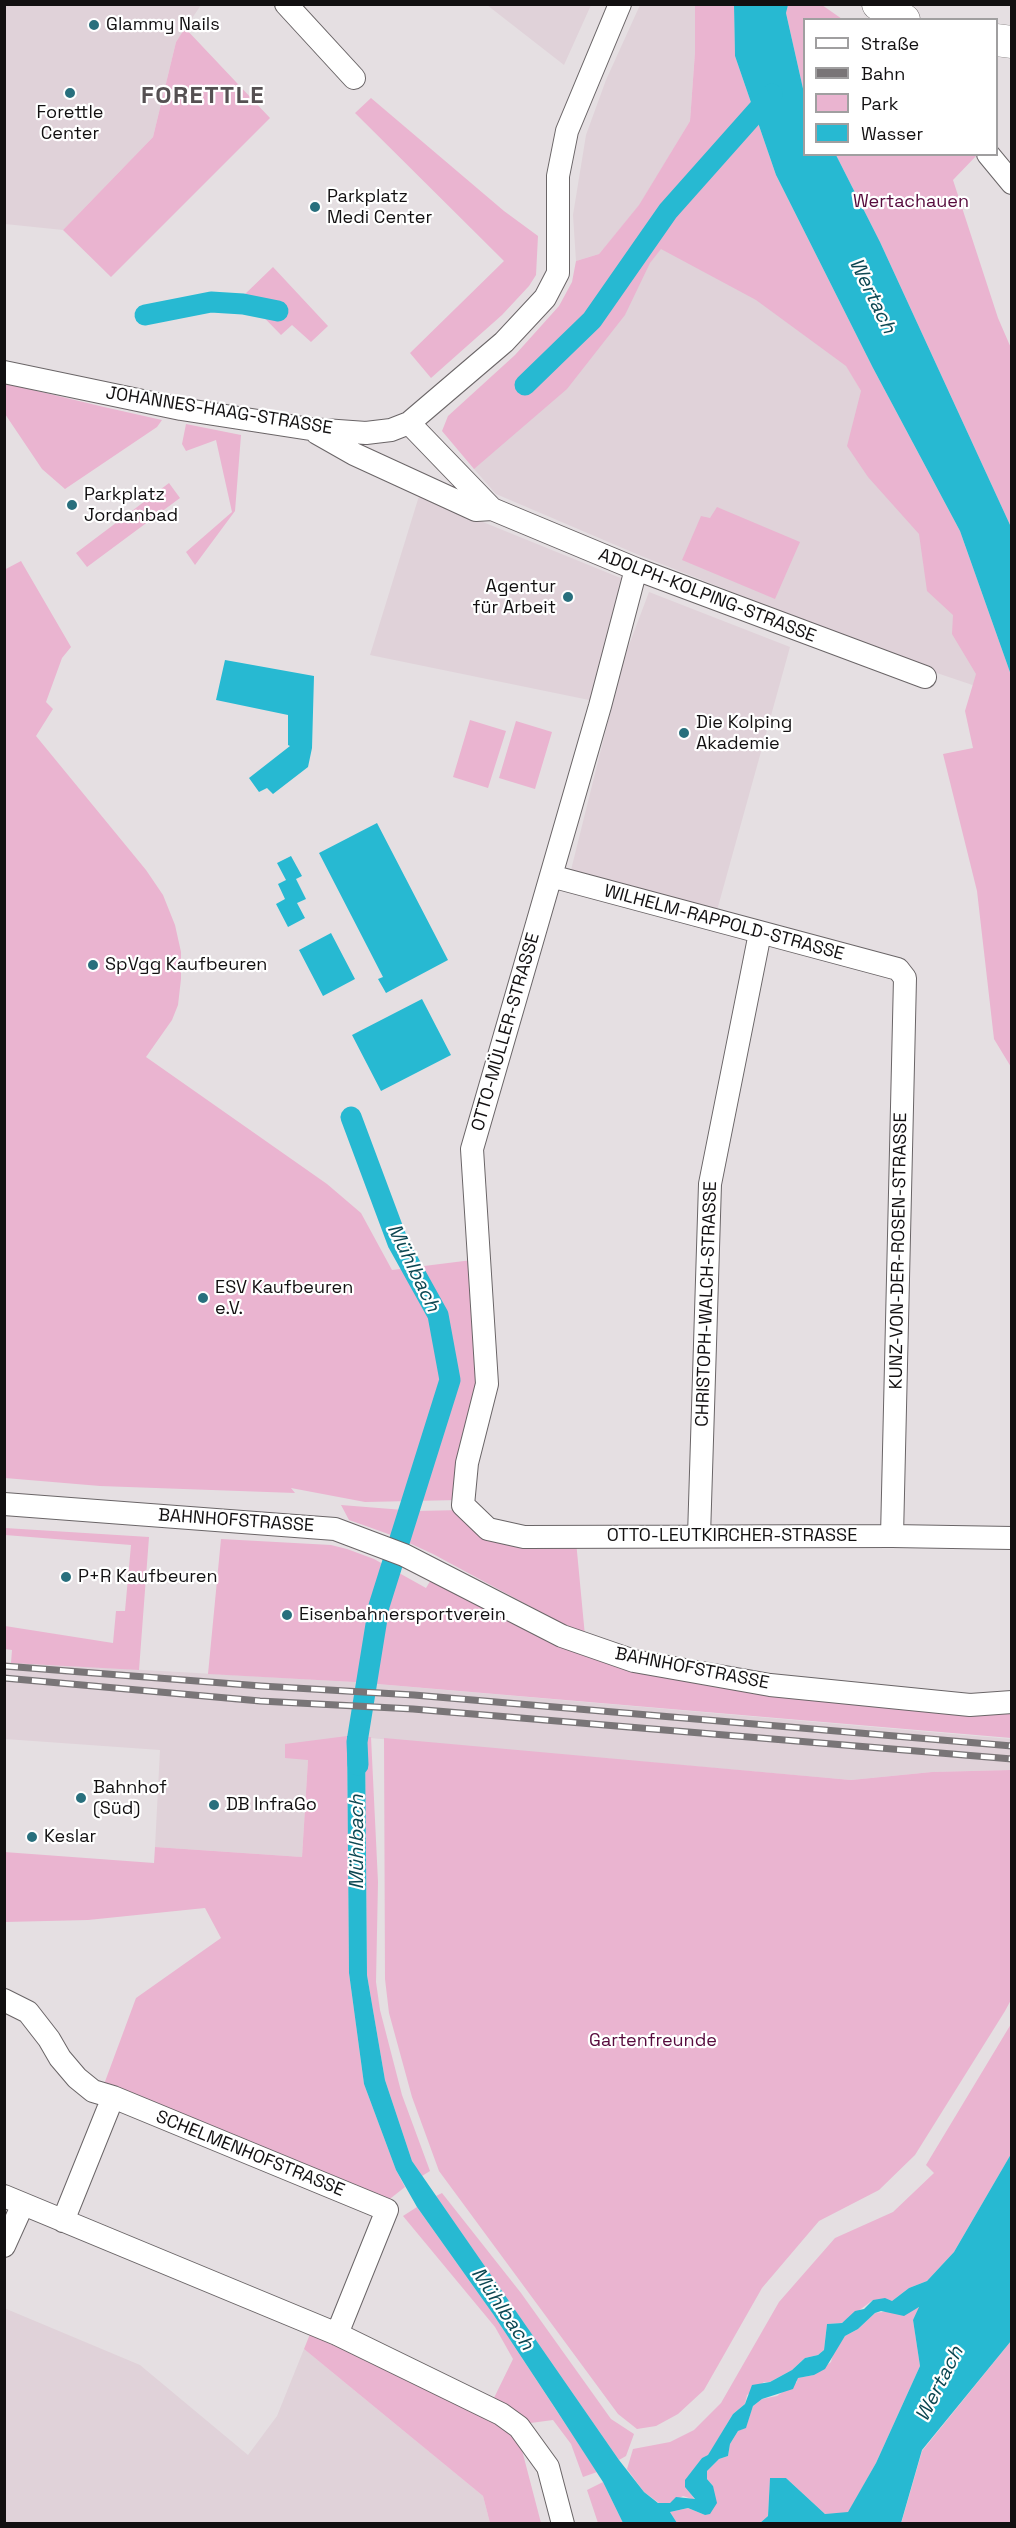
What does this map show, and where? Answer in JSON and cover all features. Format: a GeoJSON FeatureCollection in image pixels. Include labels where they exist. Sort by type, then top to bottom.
{"type":"FeatureCollection","features":[{"type":"Feature","properties":{"kind":"main road"},"geometry":{"type":"LineString","coordinates":[[878,4],[901,18]]}},
{"type":"Feature","properties":{"kind":"street"},"geometry":{"type":"LineString","coordinates":[[286,4],[354,78]]}},
{"type":"Feature","properties":{"kind":"street","name":"JOHANNES-HAAG-STRASSE"},"geometry":{"type":"LineString","coordinates":[[4,372],[181,409],[310,429],[366,433],[392,430],[409,423],[504,342],[545,298],[558,273],[558,176],[567,131],[620,4]]}},
{"type":"Feature","properties":{"kind":"street"},"geometry":{"type":"LineString","coordinates":[[989,156],[1011,183]]}},
{"type":"Feature","properties":{"kind":"street","name":"ADOLPH-KOLPING-STRASSE"},"geometry":{"type":"LineString","coordinates":[[409,423],[492,509],[636,569],[925,678]]}},
{"type":"Feature","properties":{"kind":"street","name":"ADOLPH-KOLPING-STRASSE"},"geometry":{"type":"LineString","coordinates":[[310,429],[354,454],[476,510],[492,509]]}},
{"type":"Feature","properties":{"kind":"street","name":"OTTO-MÜLLER-STRASSE"},"geometry":{"type":"LineString","coordinates":[[463,1505],[467,1463],[486,1384],[472,1149],[636,569]]}},
{"type":"Feature","properties":{"kind":"street","name":"WILHELM-RAPPOLD-STRASSE"},"geometry":{"type":"LineString","coordinates":[[551,876],[898,969]]}},
{"type":"Feature","properties":{"kind":"street","name":"CHRISTOPH-WALCH-STRASSE"},"geometry":{"type":"LineString","coordinates":[[699,1536],[710,1184],[760,933]]}},
{"type":"Feature","properties":{"kind":"street","name":"KUNZ-VON-DER-ROSEN-STRASSE"},"geometry":{"type":"LineString","coordinates":[[892,1536],[905,978],[898,969]]}},
{"type":"Feature","properties":{"kind":"street","name":"BAHNHOFSTRASSE"},"geometry":{"type":"LineString","coordinates":[[4,1504],[335,1528],[405,1555],[554,1632],[634,1661],[770,1685],[970,1705],[1011,1702]]}},
{"type":"Feature","properties":{"kind":"street","name":"OTTO-LEUTKIRCHER-STRASSE"},"geometry":{"type":"LineString","coordinates":[[463,1505],[488,1529],[525,1538],[699,1536],[1011,1538]]}},
{"type":"Feature","properties":{"kind":"street"},"geometry":{"type":"LineString","coordinates":[[4,2000],[28,2012],[77,2078],[93,2091],[113,2097],[63,2222]]}},
{"type":"Feature","properties":{"kind":"street","name":"SCHELMENHOFSTRASSE"},"geometry":{"type":"LineString","coordinates":[[113,2097],[387,2210],[337,2334]]}},
{"type":"Feature","properties":{"kind":"street"},"geometry":{"type":"LineString","coordinates":[[4,2246],[14,2200],[337,2334],[431,2378],[501,2414],[519,2427],[548,2467],[563,2523]]}},
{"type":"Feature","properties":{"kind":"shaded area","name":"Forettle Center"},"geometry":{"type":"Polygon","coordinates":[[[4,5],[201,5],[176,42],[153,137],[63,230],[5,224],[4,5]]]}},
{"type":"Feature","properties":{"kind":"shaded area"},"geometry":{"type":"Polygon","coordinates":[[[487,5],[591,5],[564,65],[487,5]]]}},
{"type":"Feature","properties":{"kind":"shaded area"},"geometry":{"type":"Polygon","coordinates":[[[640,5],[695,5],[695,52],[690,121],[639,206],[599,254],[576,261],[573,215],[586,135],[606,80],[640,5]]]}},
{"type":"Feature","properties":{"kind":"shaded area"},"geometry":{"type":"Polygon","coordinates":[[[734,164],[861,391],[1002,695],[928,670],[639,555],[496,494],[474,469],[466,455],[614,309],[661,248],[734,164]]]}},
{"type":"Feature","properties":{"kind":"shaded area"},"geometry":{"type":"Polygon","coordinates":[[[419,496],[623,579],[594,701],[370,655],[419,496]]]}},
{"type":"Feature","properties":{"kind":"shaded area"},"geometry":{"type":"Polygon","coordinates":[[[649,592],[790,647],[716,914],[571,870],[623,661],[649,592]]]}},
{"type":"Feature","properties":{"kind":"shaded area"},"geometry":{"type":"Polygon","coordinates":[[[4,1662],[354,1682],[1011,1739],[1011,1770],[932,1772],[851,1780],[347,1736],[308,1760],[302,1857],[155,1847],[160,1750],[5,1739],[4,1662]]]}},
{"type":"Feature","properties":{"kind":"shaded area"},"geometry":{"type":"Polygon","coordinates":[[[4,2308],[140,2365],[248,2455],[277,2416],[304,2349],[483,2496],[490,2523],[5,2523],[4,2308]]]}},
{"type":"Feature","properties":{"kind":"green space"},"geometry":{"type":"Polygon","coordinates":[[[695,5],[734,5],[735,56],[776,175],[873,368],[960,531],[1011,675],[1011,1067],[994,1039],[977,891],[943,754],[973,748],[965,711],[976,674],[952,634],[953,615],[927,591],[919,534],[868,477],[847,446],[861,391],[846,366],[756,300],[661,249],[650,263],[625,315],[567,389],[474,469],[442,431],[448,416],[515,355],[559,306],[572,282],[576,261],[599,254],[639,205],[690,121],[695,52],[695,5]]]}},
{"type":"Feature","properties":{"kind":"green space"},"geometry":{"type":"Polygon","coordinates":[[[788,5],[822,5],[841,18],[803,18],[803,89],[786,13],[788,5]]]}},
{"type":"Feature","properties":{"kind":"green space"},"geometry":{"type":"Polygon","coordinates":[[[185,28],[270,118],[111,277],[63,230],[153,137],[176,42],[185,28]]]}},
{"type":"Feature","properties":{"kind":"green space"},"geometry":{"type":"Polygon","coordinates":[[[371,98],[504,211],[538,236],[536,275],[529,286],[502,315],[431,378],[410,353],[504,261],[355,113],[371,98]]]}},
{"type":"Feature","properties":{"kind":"green space","name":"Wertachauen"},"geometry":{"type":"Polygon","coordinates":[[[837,156],[976,156],[953,180],[998,318],[1011,348],[1011,527],[880,242],[837,156]]]}},
{"type":"Feature","properties":{"kind":"green space"},"geometry":{"type":"Polygon","coordinates":[[[273,267],[328,326],[311,342],[292,325],[281,335],[243,296],[273,267]]]}},
{"type":"Feature","properties":{"kind":"green space"},"geometry":{"type":"Polygon","coordinates":[[[4,383],[162,420],[157,427],[65,489],[42,469],[5,414],[4,383]]]}},
{"type":"Feature","properties":{"kind":"green space"},"geometry":{"type":"Polygon","coordinates":[[[186,424],[241,435],[235,511],[195,565],[186,552],[232,512],[216,440],[186,451],[182,444],[186,424]]]}},
{"type":"Feature","properties":{"kind":"green space"},"geometry":{"type":"Polygon","coordinates":[[[169,483],[180,498],[87,567],[76,553],[169,483]]]}},
{"type":"Feature","properties":{"kind":"green space"},"geometry":{"type":"Polygon","coordinates":[[[717,507],[800,542],[775,599],[682,560],[701,516],[710,518],[717,507]]]}},
{"type":"Feature","properties":{"kind":"green space"},"geometry":{"type":"Polygon","coordinates":[[[21,561],[71,647],[62,658],[46,702],[53,709],[36,736],[146,870],[163,895],[175,925],[181,952],[178,1005],[172,1020],[146,1057],[327,1184],[361,1213],[392,1270],[472,1260],[480,1383],[459,1500],[365,1502],[291,1488],[295,1493],[100,1486],[5,1478],[4,570],[21,561]]]}},
{"type":"Feature","properties":{"kind":"green space"},"geometry":{"type":"Polygon","coordinates":[[[470,720],[506,731],[488,788],[453,777],[470,720]]]}},
{"type":"Feature","properties":{"kind":"green space"},"geometry":{"type":"Polygon","coordinates":[[[516,721],[552,732],[535,789],[499,778],[516,721]]]}},
{"type":"Feature","properties":{"kind":"green space"},"geometry":{"type":"Polygon","coordinates":[[[341,1505],[416,1511],[462,1510],[486,1533],[576,1541],[585,1636],[433,1554],[394,1536],[349,1520],[341,1505]]]}},
{"type":"Feature","properties":{"kind":"green space"},"geometry":{"type":"Polygon","coordinates":[[[5,1528],[149,1537],[139,1670],[11,1663],[12,1650],[5,1649],[5,1626],[113,1643],[116,1611],[125,1611],[131,1545],[5,1535],[5,1528]]]}},
{"type":"Feature","properties":{"kind":"green space"},"geometry":{"type":"Polygon","coordinates":[[[221,1539],[331,1545],[347,1549],[374,1559],[426,1588],[432,1578],[582,1653],[1011,1708],[1011,1738],[354,1682],[208,1674],[221,1539]]]}},
{"type":"Feature","properties":{"kind":"green space"},"geometry":{"type":"Polygon","coordinates":[[[347,1736],[349,1973],[364,2084],[396,2170],[405,2187],[386,2202],[103,2087],[136,1998],[221,1938],[205,1908],[88,1920],[5,1922],[4,1852],[154,1863],[155,1847],[302,1857],[308,1760],[285,1758],[285,1744],[347,1736]]]}},
{"type":"Feature","properties":{"kind":"green space"},"geometry":{"type":"Polygon","coordinates":[[[365,1737],[371,1737],[378,1882],[376,1982],[380,2010],[402,2095],[430,2171],[422,2176],[412,2161],[385,2080],[367,1975],[365,1737]]]}},
{"type":"Feature","properties":{"kind":"green space","name":"Gartenfreunde"},"geometry":{"type":"Polygon","coordinates":[[[384,1738],[851,1780],[932,1772],[1011,1770],[1012,1998],[1005,2011],[915,2155],[879,2190],[819,2221],[762,2288],[704,2390],[678,2414],[656,2426],[637,2429],[618,2414],[439,2171],[412,2097],[389,2013],[385,1979],[384,1738]]]}},
{"type":"Feature","properties":{"kind":"green space"},"geometry":{"type":"Polygon","coordinates":[[[1011,2024],[1011,2154],[954,2252],[927,2281],[909,2288],[892,2301],[873,2300],[842,2323],[827,2324],[824,2350],[818,2355],[805,2358],[792,2370],[770,2382],[764,2382],[747,2395],[745,2404],[733,2414],[708,2456],[702,2458],[686,2480],[695,2500],[683,2496],[670,2503],[659,2503],[644,2492],[627,2469],[633,2449],[670,2442],[694,2430],[721,2403],[779,2302],[835,2238],[893,2212],[934,2173],[926,2165],[1011,2024]]]}},
{"type":"Feature","properties":{"kind":"green space"},"geometry":{"type":"Polygon","coordinates":[[[442,2193],[521,2293],[611,2419],[634,2434],[626,2456],[619,2460],[436,2196],[442,2193]]]}},
{"type":"Feature","properties":{"kind":"green space"},"geometry":{"type":"Polygon","coordinates":[[[417,2207],[493,2314],[597,2472],[583,2477],[571,2444],[553,2420],[523,2424],[492,2402],[513,2359],[495,2327],[403,2216],[417,2207]]]}},
{"type":"Feature","properties":{"kind":"green space"},"geometry":{"type":"Polygon","coordinates":[[[921,2307],[913,2320],[920,2366],[876,2463],[848,2513],[825,2514],[786,2478],[770,2479],[768,2516],[760,2523],[677,2523],[670,2512],[688,2508],[705,2515],[713,2486],[707,2479],[707,2471],[719,2459],[728,2456],[730,2444],[738,2431],[746,2427],[753,2406],[762,2399],[777,2396],[797,2382],[797,2378],[814,2375],[831,2362],[833,2354],[845,2336],[858,2329],[875,2313],[921,2307]]]}},
{"type":"Feature","properties":{"kind":"green space"},"geometry":{"type":"Polygon","coordinates":[[[312,2329],[517,2431],[541,2523],[490,2523],[483,2496],[304,2349],[312,2329]]]}},
{"type":"Feature","properties":{"kind":"green space"},"geometry":{"type":"Polygon","coordinates":[[[1011,2341],[1011,2523],[901,2524],[922,2451],[1011,2341]]]}},
{"type":"Feature","properties":{"kind":"green space"},"geometry":{"type":"Polygon","coordinates":[[[603,2482],[623,2523],[598,2523],[587,2490],[603,2482]]]}},
{"type":"Feature","properties":{"kind":"water","name":"Wertach"},"geometry":{"type":"Polygon","coordinates":[[[734,5],[788,5],[786,13],[803,89],[803,156],[837,156],[880,242],[1011,527],[1011,675],[960,531],[873,368],[776,175],[735,56],[734,5]]]}},
{"type":"Feature","properties":{"kind":"water"},"geometry":{"type":"Polygon","coordinates":[[[225,660],[314,676],[312,748],[308,767],[273,794],[267,788],[259,792],[249,778],[290,746],[288,745],[288,715],[216,700],[225,660]]]}},
{"type":"Feature","properties":{"kind":"water"},"geometry":{"type":"Polygon","coordinates":[[[377,823],[448,960],[386,993],[378,979],[383,977],[319,853],[377,823]]]}},
{"type":"Feature","properties":{"kind":"water"},"geometry":{"type":"Polygon","coordinates":[[[291,856],[302,876],[296,879],[306,899],[297,903],[305,918],[288,927],[276,904],[285,899],[278,884],[286,880],[277,863],[291,856]]]}},
{"type":"Feature","properties":{"kind":"water"},"geometry":{"type":"Polygon","coordinates":[[[331,933],[355,979],[323,996],[299,950],[331,933]]]}},
{"type":"Feature","properties":{"kind":"water"},"geometry":{"type":"Polygon","coordinates":[[[422,999],[451,1055],[381,1091],[352,1035],[422,999]]]}},
{"type":"Feature","properties":{"kind":"water","name":"Wertach"},"geometry":{"type":"Polygon","coordinates":[[[347,1736],[365,1737],[367,1975],[385,2080],[412,2161],[619,2460],[644,2492],[658,2503],[670,2503],[676,2497],[695,2499],[685,2487],[685,2480],[702,2458],[708,2455],[733,2414],[745,2404],[752,2385],[770,2382],[792,2370],[805,2358],[818,2355],[824,2350],[827,2324],[842,2323],[855,2311],[864,2309],[873,2300],[885,2298],[892,2301],[909,2288],[927,2281],[954,2252],[1011,2154],[1011,2341],[922,2450],[901,2523],[760,2523],[768,2516],[770,2478],[786,2478],[825,2514],[848,2512],[876,2463],[920,2366],[913,2320],[919,2307],[904,2316],[881,2311],[875,2313],[858,2329],[845,2336],[825,2369],[814,2375],[798,2378],[793,2389],[762,2399],[753,2406],[746,2428],[738,2431],[730,2444],[728,2456],[719,2459],[707,2471],[707,2479],[713,2486],[717,2503],[710,2514],[705,2515],[688,2508],[670,2512],[677,2523],[623,2523],[603,2482],[557,2411],[493,2314],[417,2207],[396,2170],[364,2084],[349,1973],[347,1736]]]}},
{"type":"Feature","properties":{"kind":"waterway"},"geometry":{"type":"LineString","coordinates":[[525,385],[592,320],[668,211],[772,94]]}},
{"type":"Feature","properties":{"kind":"waterway"},"geometry":{"type":"LineString","coordinates":[[145,315],[211,302],[243,304],[278,311]]}},
{"type":"Feature","properties":{"kind":"waterway","name":"Mühlbach"},"geometry":{"type":"LineString","coordinates":[[351,1117],[398,1243],[438,1315],[450,1380],[379,1606],[357,1742],[358,1765]]}},
{"type":"Feature","properties":{"kind":"railway"},"geometry":{"type":"LineString","coordinates":[[4,1666],[261,1686],[414,1695],[1012,1746]]}},
{"type":"Feature","properties":{"kind":"railway"},"geometry":{"type":"LineString","coordinates":[[4,1678],[260,1701],[413,1709],[1012,1759]]}},
{"type":"Feature","properties":{"kind":"place","name":"Glammy Nails"},"geometry":{"type":"Point","coordinates":[94,25]}},
{"type":"Feature","properties":{"kind":"place","name":"Forettle Center"},"geometry":{"type":"Point","coordinates":[70,93]}},
{"type":"Feature","properties":{"kind":"place","name":"Parkplatz Medi Center"},"geometry":{"type":"Point","coordinates":[315,207]}},
{"type":"Feature","properties":{"kind":"place","name":"Parkplatz Jordanbad"},"geometry":{"type":"Point","coordinates":[72,505]}},
{"type":"Feature","properties":{"kind":"place","name":"Agentur für Arbeit"},"geometry":{"type":"Point","coordinates":[568,597]}},
{"type":"Feature","properties":{"kind":"place","name":"Die Kolping Akademie"},"geometry":{"type":"Point","coordinates":[684,733]}},
{"type":"Feature","properties":{"kind":"place","name":"SpVgg Kaufbeuren"},"geometry":{"type":"Point","coordinates":[93,965]}},
{"type":"Feature","properties":{"kind":"place","name":"ESV Kaufbeuren e.V."},"geometry":{"type":"Point","coordinates":[203,1298]}},
{"type":"Feature","properties":{"kind":"place","name":"P+R Kaufbeuren"},"geometry":{"type":"Point","coordinates":[66,1577]}},
{"type":"Feature","properties":{"kind":"place","name":"Eisenbahnersportverein"},"geometry":{"type":"Point","coordinates":[287,1615]}},
{"type":"Feature","properties":{"kind":"place","name":"Bahnhof (Süd)"},"geometry":{"type":"Point","coordinates":[81,1798]}},
{"type":"Feature","properties":{"kind":"place","name":"DB InfraGo"},"geometry":{"type":"Point","coordinates":[214,1805]}},
{"type":"Feature","properties":{"kind":"place","name":"Keslar"},"geometry":{"type":"Point","coordinates":[32,1837]}},
{"type":"Feature","properties":{"kind":"district","name":"FORETTLE"},"geometry":{"type":"Point","coordinates":[203,96]}}]}
